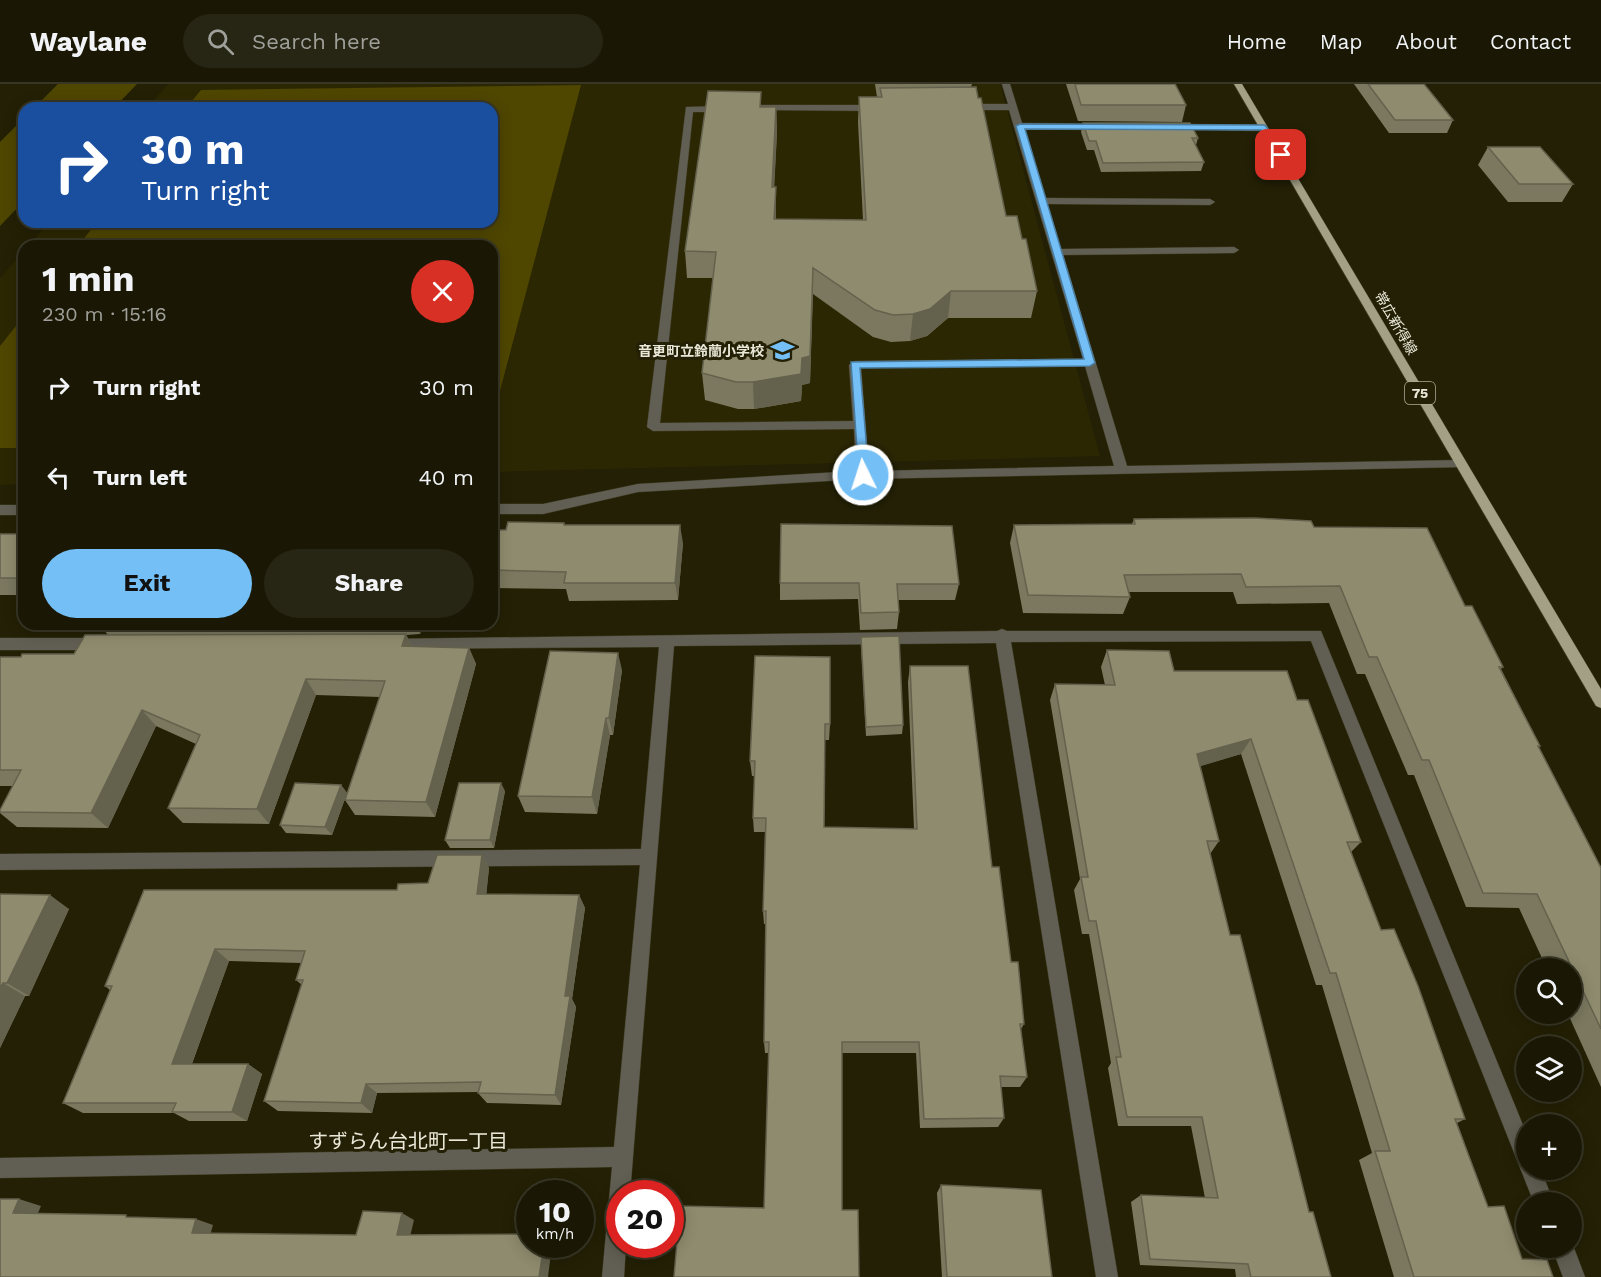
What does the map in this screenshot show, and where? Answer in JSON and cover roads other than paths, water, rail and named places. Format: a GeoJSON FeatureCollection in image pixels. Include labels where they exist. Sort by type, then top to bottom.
{"type":"FeatureCollection","features":[{"type":"Feature","properties":{"kind":"main road","name":"帯広新得線"},"geometry":{"type":"LineString","coordinates":[[1238,84],[1601,702]]}},
{"type":"Feature","properties":{"kind":"street"},"geometry":{"type":"LineString","coordinates":[[1006,84],[1122,471]]}},
{"type":"Feature","properties":{"kind":"street"},"geometry":{"type":"LineString","coordinates":[[956,107],[1014,107]]}},
{"type":"Feature","properties":{"kind":"street"},"geometry":{"type":"LineString","coordinates":[[747,108],[886,108]]}},
{"type":"Feature","properties":{"kind":"street"},"geometry":{"type":"LineString","coordinates":[[735,109],[689,109],[653,427],[859,425]]}},
{"type":"Feature","properties":{"kind":"street"},"geometry":{"type":"LineString","coordinates":[[1020,126],[1113,127]]}},
{"type":"Feature","properties":{"kind":"street"},"geometry":{"type":"LineString","coordinates":[[1159,127],[1264,128]]}},
{"type":"Feature","properties":{"kind":"street"},"geometry":{"type":"LineString","coordinates":[[1042,201],[1210,202]]}},
{"type":"Feature","properties":{"kind":"street"},"geometry":{"type":"LineString","coordinates":[[1058,252],[1234,250]]}},
{"type":"Feature","properties":{"kind":"street"},"geometry":{"type":"LineString","coordinates":[[863,475],[855,365],[1090,363]]}},
{"type":"Feature","properties":{"kind":"street"},"geometry":{"type":"LineString","coordinates":[[498,509],[543,509],[638,488],[863,475],[1461,464]]}},
{"type":"Feature","properties":{"kind":"street"},"geometry":{"type":"LineString","coordinates":[[0,510],[18,510]]}},
{"type":"Feature","properties":{"kind":"street"},"geometry":{"type":"LineString","coordinates":[[1002,635],[1107,1277]]}},
{"type":"Feature","properties":{"kind":"street"},"geometry":{"type":"LineString","coordinates":[[369,643],[668,642],[1002,635],[1316,635],[1516,1133]]}},
{"type":"Feature","properties":{"kind":"street"},"geometry":{"type":"LineString","coordinates":[[621,1180],[668,642]]}},
{"type":"Feature","properties":{"kind":"street"},"geometry":{"type":"LineString","coordinates":[[0,644],[119,644]]}},
{"type":"Feature","properties":{"kind":"street"},"geometry":{"type":"LineString","coordinates":[[0,862],[648,857]]}},
{"type":"Feature","properties":{"kind":"street"},"geometry":{"type":"LineString","coordinates":[[0,1168],[623,1157]]}},
{"type":"Feature","properties":{"kind":"street"},"geometry":{"type":"LineString","coordinates":[[613,1277],[615,1258]]}},
{"type":"Feature","properties":{"kind":"street"},"geometry":{"type":"LineString","coordinates":[[1567,1258],[1574,1277]]}},
{"type":"Feature","properties":{"kind":"place","name":"音更町立鈴蘭小学校"},"geometry":{"type":"Point","coordinates":[782,351]}},
{"type":"Feature","properties":{"kind":"district","name":"すずらん台北町一丁目"},"geometry":{"type":"Point","coordinates":[408,1141]}}]}
